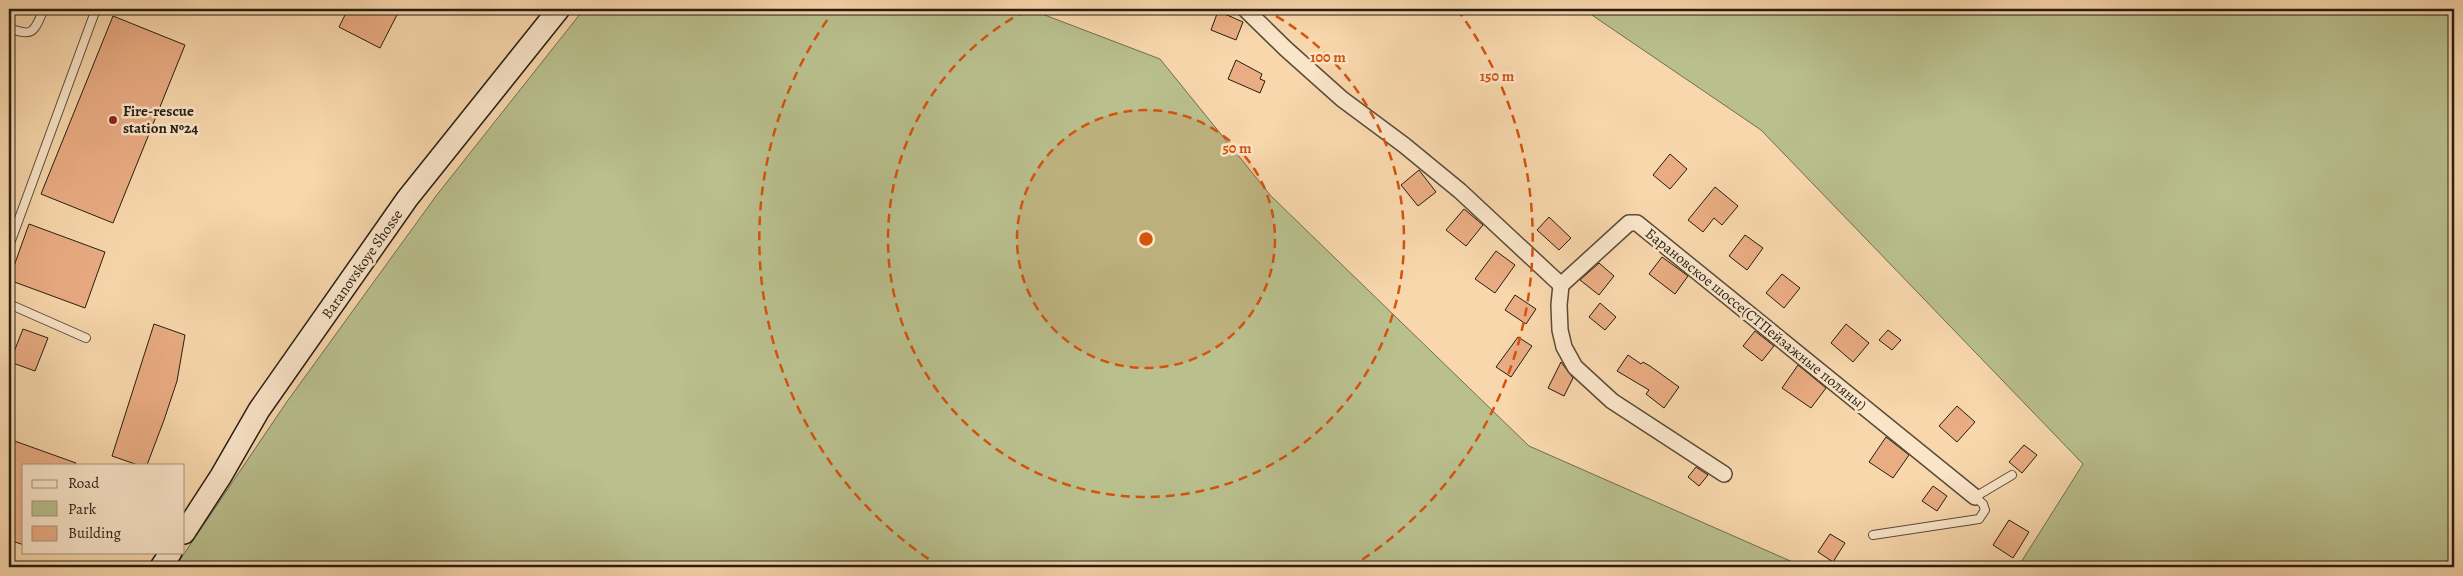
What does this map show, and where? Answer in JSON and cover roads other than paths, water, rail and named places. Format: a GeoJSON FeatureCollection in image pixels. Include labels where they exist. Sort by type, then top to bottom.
{"type":"FeatureCollection","features":[{"type":"Feature","properties":{"kind":"main road","name":"Baranovskoye Shosse"},"geometry":{"type":"LineString","coordinates":[[185,531],[221,476],[259,410],[407,199],[559,9]]}},
{"type":"Feature","properties":{"kind":"main road"},"geometry":{"type":"LineString","coordinates":[[161,567],[170,554]]}},
{"type":"Feature","properties":{"kind":"street"},"geometry":{"type":"LineString","coordinates":[[1245,9],[1342,99],[1404,145],[1460,191],[1561,285],[1559,305],[1560,330],[1564,347],[1575,366],[1612,401],[1724,474]]}},
{"type":"Feature","properties":{"kind":"street","name":"Барановское шоссе(СТПейзажные поляны)"},"geometry":{"type":"LineString","coordinates":[[1561,285],[1629,223],[1637,223],[1976,497]]}},
{"type":"Feature","properties":{"kind":"lane"},"geometry":{"type":"LineString","coordinates":[[9,28],[26,34],[31,32],[35,28],[44,9]]}},
{"type":"Feature","properties":{"kind":"lane"},"geometry":{"type":"LineString","coordinates":[[9,246],[96,10]]}},
{"type":"Feature","properties":{"kind":"lane"},"geometry":{"type":"LineString","coordinates":[[9,304],[86,338]]}},
{"type":"Feature","properties":{"kind":"lane"},"geometry":{"type":"LineString","coordinates":[[1873,534],[1980,519],[1985,510],[1983,504],[1976,497],[2012,475]]}},
{"type":"Feature","properties":{"kind":"place","name":"Fire-rescue station №24"},"geometry":{"type":"Point","coordinates":[113,120]}}]}
